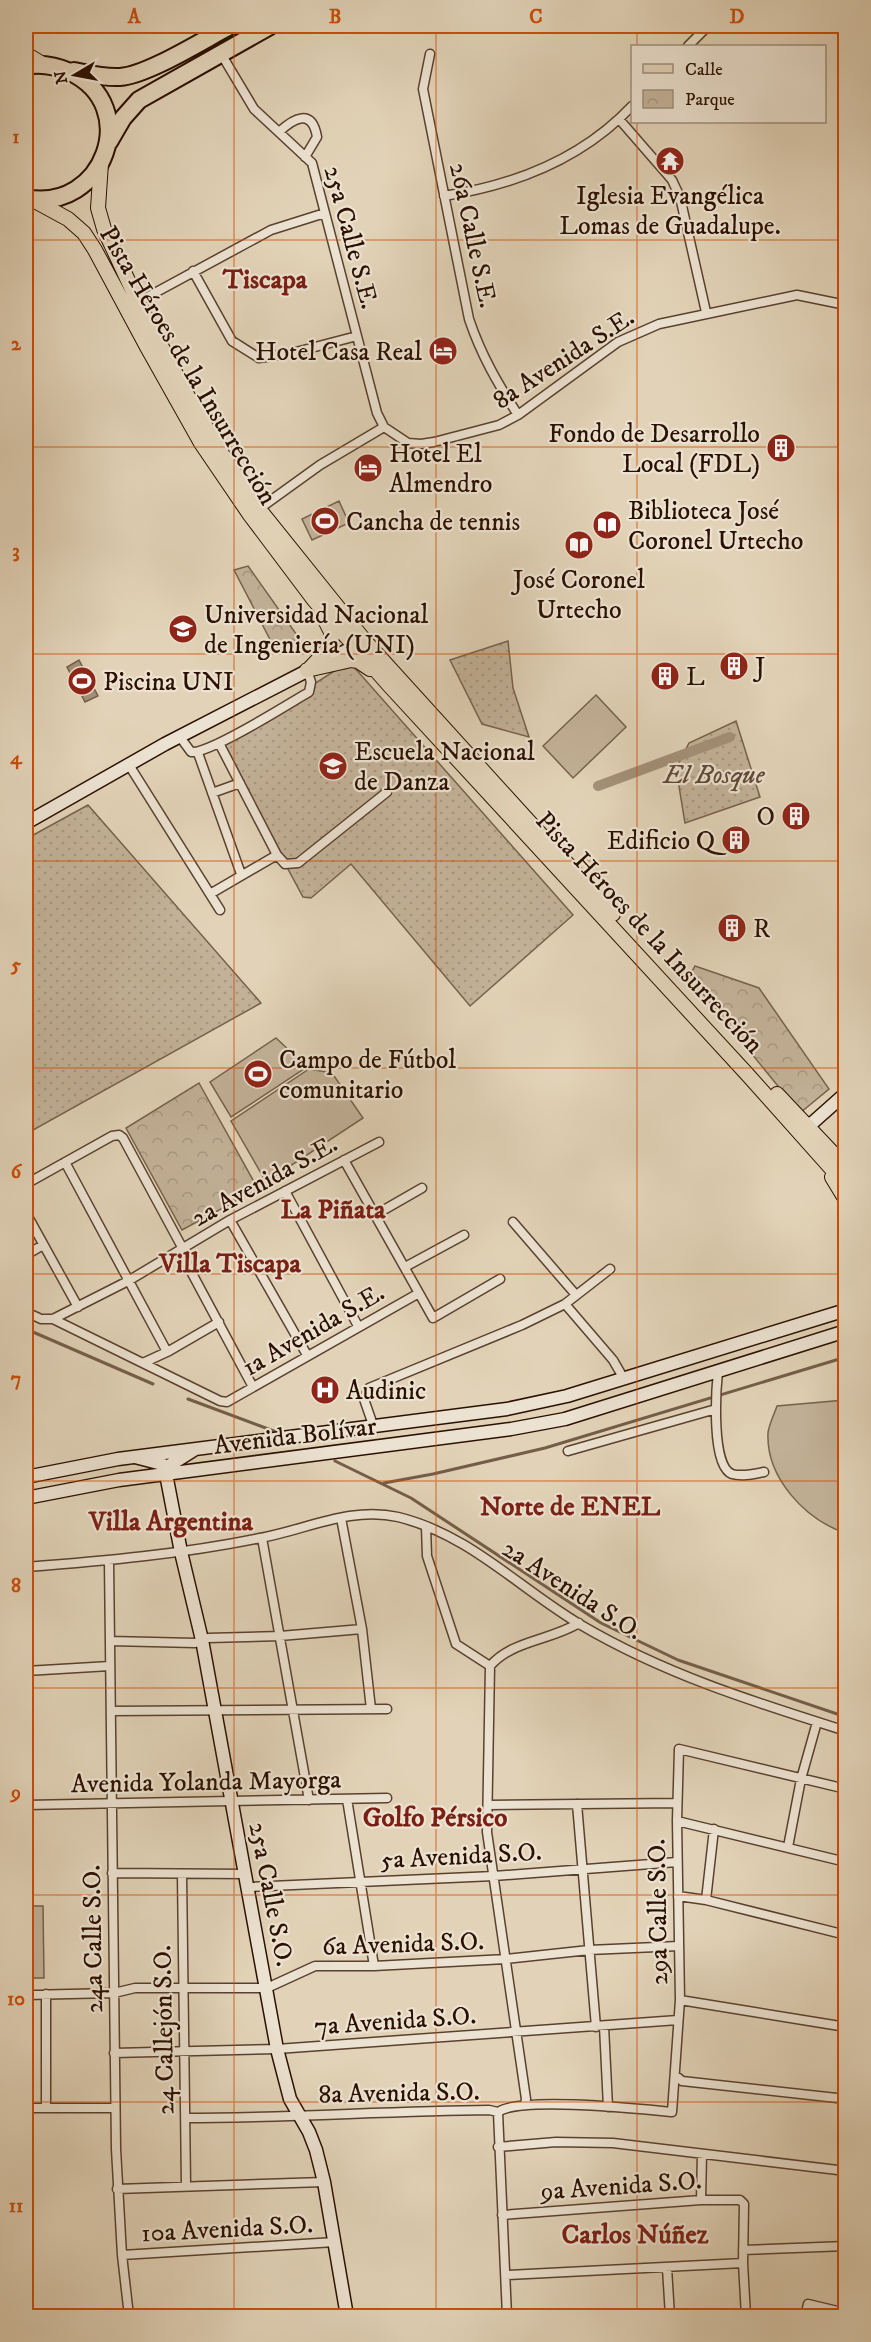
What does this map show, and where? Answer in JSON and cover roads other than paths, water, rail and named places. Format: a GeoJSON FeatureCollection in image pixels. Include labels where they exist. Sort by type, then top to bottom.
{"type":"FeatureCollection","features":[{"type":"Feature","properties":{"kind":"highway"},"geometry":{"type":"LineString","coordinates":[[26,66],[52,67],[107,77],[129,76],[151,68],[230,26]]}},
{"type":"Feature","properties":{"kind":"highway"},"geometry":{"type":"LineString","coordinates":[[28,199],[55,199],[74,192],[89,180],[123,118],[139,100],[220,52],[270,26]]}},
{"type":"Feature","properties":{"kind":"highway"},"geometry":{"type":"LineString","coordinates":[[52,67],[84,80],[100,100],[109,128],[104,155]]}},
{"type":"Feature","properties":{"kind":"main road"},"geometry":{"type":"LineString","coordinates":[[26,54],[52,67]]}},
{"type":"Feature","properties":{"kind":"main road","name":"Pista Héroes de la Insurrección"},"geometry":{"type":"LineString","coordinates":[[104,155],[98,208],[100,219],[138,302],[186,393],[224,457],[260,509],[388,684],[804,1130],[846,1167]]}},
{"type":"Feature","properties":{"kind":"main road","name":"Pista Héroes de la Insurrección"},"geometry":{"type":"LineString","coordinates":[[28,199],[68,219],[90,242],[201,443],[250,515],[314,600],[360,644],[804,1130],[822,1159],[846,1185]]}},
{"type":"Feature","properties":{"kind":"main road"},"geometry":{"type":"LineString","coordinates":[[307,670],[330,649],[333,640],[332,631],[314,600]]}},
{"type":"Feature","properties":{"kind":"main road"},"geometry":{"type":"LineString","coordinates":[[26,823],[180,737],[360,644]]}},
{"type":"Feature","properties":{"kind":"main road"},"geometry":{"type":"LineString","coordinates":[[307,670],[338,662],[358,661],[388,684]]}},
{"type":"Feature","properties":{"kind":"main road"},"geometry":{"type":"LineString","coordinates":[[804,1130],[846,1093]]}},
{"type":"Feature","properties":{"kind":"main road"},"geometry":{"type":"LineString","coordinates":[[822,1159],[846,1200]]}},
{"type":"Feature","properties":{"kind":"main road","name":"Avenida Bolívar"},"geometry":{"type":"LineString","coordinates":[[26,1477],[135,1456],[507,1409],[567,1396],[846,1310]]}},
{"type":"Feature","properties":{"kind":"main road","name":"Avenida Bolívar"},"geometry":{"type":"LineString","coordinates":[[26,1498],[118,1480],[511,1429],[565,1419],[846,1331]]}},
{"type":"Feature","properties":{"kind":"main road"},"geometry":{"type":"LineString","coordinates":[[717,1371],[718,1363],[723,1355],[747,1346],[759,1336]]}},
{"type":"Feature","properties":{"kind":"main road"},"geometry":{"type":"LineString","coordinates":[[655,1369],[673,1369],[703,1360],[714,1364],[717,1371]]}},
{"type":"Feature","properties":{"kind":"main road"},"geometry":{"type":"LineString","coordinates":[[166,1474],[170,1465],[199,1448]]}},
{"type":"Feature","properties":{"kind":"main road"},"geometry":{"type":"LineString","coordinates":[[135,1456],[162,1464],[166,1474]]}},
{"type":"Feature","properties":{"kind":"main road","name":"25a Calle S.O."},"geometry":{"type":"LineString","coordinates":[[166,1474],[180,1552],[202,1640],[277,2049],[290,2099],[301,2116],[316,2150],[324,2182],[347,2316]]}},
{"type":"Feature","properties":{"kind":"street"},"geometry":{"type":"LineString","coordinates":[[689,45],[708,26]]}},
{"type":"Feature","properties":{"kind":"street","name":"25a Calle S.E."},"geometry":{"type":"LineString","coordinates":[[220,52],[254,109],[312,163],[377,413],[384,427]]}},
{"type":"Feature","properties":{"kind":"street","name":"26a Calle S.E."},"geometry":{"type":"LineString","coordinates":[[430,54],[423,89],[469,319],[484,359],[518,415]]}},
{"type":"Feature","properties":{"kind":"street"},"geometry":{"type":"LineString","coordinates":[[444,196],[489,188],[528,175],[575,152],[620,119],[631,107]]}},
{"type":"Feature","properties":{"kind":"street"},"geometry":{"type":"LineString","coordinates":[[279,132],[293,120],[303,118],[310,120],[315,126],[317,137],[305,157]]}},
{"type":"Feature","properties":{"kind":"street"},"geometry":{"type":"LineString","coordinates":[[620,119],[672,180],[680,197],[706,312]]}},
{"type":"Feature","properties":{"kind":"street"},"geometry":{"type":"LineString","coordinates":[[138,302],[271,230],[326,213]]}},
{"type":"Feature","properties":{"kind":"street"},"geometry":{"type":"LineString","coordinates":[[193,271],[232,341],[259,358],[292,353],[357,336]]}},
{"type":"Feature","properties":{"kind":"street","name":"8a Avenida S.E."},"geometry":{"type":"LineString","coordinates":[[384,427],[408,443],[421,444],[499,425],[518,415],[618,342],[659,324],[706,312],[797,295],[846,305]]}},
{"type":"Feature","properties":{"kind":"street"},"geometry":{"type":"LineString","coordinates":[[260,509],[320,465],[384,427]]}},
{"type":"Feature","properties":{"kind":"street"},"geometry":{"type":"LineString","coordinates":[[180,737],[191,752],[198,753],[219,743],[309,692],[310,682],[307,670]]}},
{"type":"Feature","properties":{"kind":"street"},"geometry":{"type":"LineString","coordinates":[[219,743],[277,855],[285,864],[298,863],[387,792]]}},
{"type":"Feature","properties":{"kind":"street"},"geometry":{"type":"LineString","coordinates":[[198,753],[241,874]]}},
{"type":"Feature","properties":{"kind":"street"},"geometry":{"type":"LineString","coordinates":[[129,765],[220,910]]}},
{"type":"Feature","properties":{"kind":"street"},"geometry":{"type":"LineString","coordinates":[[212,793],[240,783]]}},
{"type":"Feature","properties":{"kind":"street"},"geometry":{"type":"LineString","coordinates":[[210,894],[277,855]]}},
{"type":"Feature","properties":{"kind":"street"},"geometry":{"type":"LineString","coordinates":[[26,1184],[112,1136],[119,1135],[123,1138],[253,1387]]}},
{"type":"Feature","properties":{"kind":"street","name":"2a Avenida S.E."},"geometry":{"type":"LineString","coordinates":[[26,1312],[41,1319],[53,1319],[78,1307],[128,1281],[230,1220],[379,1142]]}},
{"type":"Feature","properties":{"kind":"street"},"geometry":{"type":"LineString","coordinates":[[344,1160],[434,1318],[500,1279]]}},
{"type":"Feature","properties":{"kind":"street"},"geometry":{"type":"LineString","coordinates":[[65,1162],[166,1350]]}},
{"type":"Feature","properties":{"kind":"street"},"geometry":{"type":"LineString","coordinates":[[375,1215],[422,1188]]}},
{"type":"Feature","properties":{"kind":"street"},"geometry":{"type":"LineString","coordinates":[[285,1191],[358,1326]]}},
{"type":"Feature","properties":{"kind":"street"},"geometry":{"type":"LineString","coordinates":[[26,1213],[78,1307]]}},
{"type":"Feature","properties":{"kind":"street"},"geometry":{"type":"LineString","coordinates":[[230,1220],[307,1355]]}},
{"type":"Feature","properties":{"kind":"street"},"geometry":{"type":"LineString","coordinates":[[513,1222],[576,1295]]}},
{"type":"Feature","properties":{"kind":"street"},"geometry":{"type":"LineString","coordinates":[[405,1267],[464,1235]]}},
{"type":"Feature","properties":{"kind":"street"},"geometry":{"type":"LineString","coordinates":[[26,1255],[43,1245]]}},
{"type":"Feature","properties":{"kind":"street"},"geometry":{"type":"LineString","coordinates":[[373,1425],[364,1399],[369,1388],[522,1325],[565,1304],[610,1269]]}},
{"type":"Feature","properties":{"kind":"street","name":"1a Avenida S.E."},"geometry":{"type":"LineString","coordinates":[[143,1363],[220,1401],[227,1402],[419,1293]]}},
{"type":"Feature","properties":{"kind":"street"},"geometry":{"type":"LineString","coordinates":[[565,1304],[613,1360],[624,1379]]}},
{"type":"Feature","properties":{"kind":"street"},"geometry":{"type":"LineString","coordinates":[[53,1319],[143,1363],[219,1322]]}},
{"type":"Feature","properties":{"kind":"street"},"geometry":{"type":"LineString","coordinates":[[717,1371],[717,1440],[726,1468],[730,1473],[748,1475],[764,1472]]}},
{"type":"Feature","properties":{"kind":"street"},"geometry":{"type":"LineString","coordinates":[[568,1451],[716,1407]]}},
{"type":"Feature","properties":{"kind":"street","name":"2a Avenida S.O."},"geometry":{"type":"LineString","coordinates":[[26,1567],[109,1561],[180,1552],[262,1538],[351,1515],[396,1517],[447,1535],[490,1560],[579,1623],[626,1650],[701,1684],[846,1731]]}},
{"type":"Feature","properties":{"kind":"street"},"geometry":{"type":"LineString","coordinates":[[341,1518],[362,1629],[371,1709]]}},
{"type":"Feature","properties":{"kind":"street"},"geometry":{"type":"LineString","coordinates":[[426,1527],[427,1556],[456,1644],[490,1666]]}},
{"type":"Feature","properties":{"kind":"street"},"geometry":{"type":"LineString","coordinates":[[262,1538],[309,1800]]}},
{"type":"Feature","properties":{"kind":"street","name":"24a Calle S.O."},"geometry":{"type":"LineString","coordinates":[[109,1561],[117,2189],[129,2316]]}},
{"type":"Feature","properties":{"kind":"street"},"geometry":{"type":"LineString","coordinates":[[578,1804],[589,1950],[608,2107],[525,2104],[517,2032],[487,1832],[490,1666],[500,1655],[517,1646],[565,1632],[579,1623]]}},
{"type":"Feature","properties":{"kind":"street"},"geometry":{"type":"LineString","coordinates":[[110,1641],[195,1642],[208,1638],[280,1636],[362,1629]]}},
{"type":"Feature","properties":{"kind":"street"},"geometry":{"type":"LineString","coordinates":[[26,1671],[110,1666]]}},
{"type":"Feature","properties":{"kind":"street"},"geometry":{"type":"LineString","coordinates":[[111,1711],[387,1709]]}},
{"type":"Feature","properties":{"kind":"street"},"geometry":{"type":"LineString","coordinates":[[788,1847],[801,1779],[817,1722]]}},
{"type":"Feature","properties":{"kind":"street","name":"29a Calle S.O."},"geometry":{"type":"LineString","coordinates":[[608,2107],[672,2112],[680,2000],[676,1821],[679,1749],[801,1779]]}},
{"type":"Feature","properties":{"kind":"street"},"geometry":{"type":"LineString","coordinates":[[801,1779],[846,1789]]}},
{"type":"Feature","properties":{"kind":"street","name":"Avenida Yolanda Mayorga"},"geometry":{"type":"LineString","coordinates":[[26,1805],[387,1798]]}},
{"type":"Feature","properties":{"kind":"street"},"geometry":{"type":"LineString","coordinates":[[347,1799],[374,1966]]}},
{"type":"Feature","properties":{"kind":"street"},"geometry":{"type":"LineString","coordinates":[[488,1805],[677,1803]]}},
{"type":"Feature","properties":{"kind":"street"},"geometry":{"type":"LineString","coordinates":[[676,1821],[846,1862]]}},
{"type":"Feature","properties":{"kind":"street"},"geometry":{"type":"LineString","coordinates":[[706,1900],[714,1829]]}},
{"type":"Feature","properties":{"kind":"street","name":"5a Avenida S.O."},"geometry":{"type":"LineString","coordinates":[[112,1873],[182,1874],[247,1881],[361,1882],[494,1876],[677,1862]]}},
{"type":"Feature","properties":{"kind":"street","name":"24 Callejón S.O."},"geometry":{"type":"LineString","coordinates":[[182,1874],[186,2185]]}},
{"type":"Feature","properties":{"kind":"street"},"geometry":{"type":"LineString","coordinates":[[678,1896],[706,1900],[846,1935]]}},
{"type":"Feature","properties":{"kind":"street","name":"6a Avenida S.O."},"geometry":{"type":"LineString","coordinates":[[26,1995],[114,1994],[135,1988],[267,1988],[315,1966],[374,1966],[506,1959],[589,1950],[679,1946]]}},
{"type":"Feature","properties":{"kind":"street"},"geometry":{"type":"LineString","coordinates":[[46,1994],[46,2108]]}},
{"type":"Feature","properties":{"kind":"street"},"geometry":{"type":"LineString","coordinates":[[680,2000],[846,2027]]}},
{"type":"Feature","properties":{"kind":"street","name":"7a Avenida S.O."},"geometry":{"type":"LineString","coordinates":[[114,2053],[277,2049],[678,2020]]}},
{"type":"Feature","properties":{"kind":"street"},"geometry":{"type":"LineString","coordinates":[[675,2075],[682,2081],[846,2099]]}},
{"type":"Feature","properties":{"kind":"street","name":"8a Avenida S.O."},"geometry":{"type":"LineString","coordinates":[[185,2118],[261,2118],[394,2111],[489,2110],[498,2112],[525,2104]]}},
{"type":"Feature","properties":{"kind":"street"},"geometry":{"type":"LineString","coordinates":[[26,2108],[115,2108]]}},
{"type":"Feature","properties":{"kind":"street"},"geometry":{"type":"LineString","coordinates":[[498,2112],[507,2316]]}},
{"type":"Feature","properties":{"kind":"street"},"geometry":{"type":"LineString","coordinates":[[498,2147],[556,2142],[614,2143],[846,2171]]}},
{"type":"Feature","properties":{"kind":"street"},"geometry":{"type":"LineString","coordinates":[[701,2200],[702,2154]]}},
{"type":"Feature","properties":{"kind":"street"},"geometry":{"type":"LineString","coordinates":[[117,2189],[324,2182]]}},
{"type":"Feature","properties":{"kind":"street","name":"9a Avenida S.O."},"geometry":{"type":"LineString","coordinates":[[502,2215],[701,2200],[743,2201],[743,2250]]}},
{"type":"Feature","properties":{"kind":"street","name":"10a Avenida S.O."},"geometry":{"type":"LineString","coordinates":[[122,2255],[335,2242]]}},
{"type":"Feature","properties":{"kind":"street"},"geometry":{"type":"LineString","coordinates":[[746,2316],[743,2250],[846,2246]]}},
{"type":"Feature","properties":{"kind":"street"},"geometry":{"type":"LineString","coordinates":[[506,2275],[743,2263]]}},
{"type":"Feature","properties":{"kind":"street"},"geometry":{"type":"LineString","coordinates":[[667,2268],[670,2316]]}},
{"type":"Feature","properties":{"kind":"street"},"geometry":{"type":"LineString","coordinates":[[805,2316],[808,2304],[846,2313]]}},
{"type":"Feature","properties":{"kind":"waterway"},"geometry":{"type":"LineString","coordinates":[[598,786],[730,737]]}},
{"type":"Feature","properties":{"kind":"waterway"},"geometry":{"type":"LineString","coordinates":[[26,1329],[153,1384]]}},
{"type":"Feature","properties":{"kind":"waterway"},"geometry":{"type":"LineString","coordinates":[[384,1483],[545,1448],[846,1357]]}},
{"type":"Feature","properties":{"kind":"waterway"},"geometry":{"type":"LineString","coordinates":[[188,1399],[279,1433]]}},
{"type":"Feature","properties":{"kind":"waterway"},"geometry":{"type":"LineString","coordinates":[[335,1461],[411,1498],[601,1623],[678,1660],[846,1717]]}},
{"type":"Feature","properties":{"kind":"place","name":"Iglesia Evangélica Lomas de Guadalupe."},"geometry":{"type":"Point","coordinates":[670,161]}},
{"type":"Feature","properties":{"kind":"place","name":"Hotel Casa Real"},"geometry":{"type":"Point","coordinates":[443,351]}},
{"type":"Feature","properties":{"kind":"place","name":"Fondo de Desarrollo Local (FDL)"},"geometry":{"type":"Point","coordinates":[781,448]}},
{"type":"Feature","properties":{"kind":"place","name":"Hotel El Almendro"},"geometry":{"type":"Point","coordinates":[368,468]}},
{"type":"Feature","properties":{"kind":"place","name":"Cancha de tennis"},"geometry":{"type":"Point","coordinates":[325,521]}},
{"type":"Feature","properties":{"kind":"place","name":"Biblioteca José Coronel Urtecho"},"geometry":{"type":"Point","coordinates":[607,525]}},
{"type":"Feature","properties":{"kind":"place","name":"José Coronel Urtecho"},"geometry":{"type":"Point","coordinates":[579,545]}},
{"type":"Feature","properties":{"kind":"place","name":"Universidad Nacional de Ingeniería (UNI)"},"geometry":{"type":"Point","coordinates":[183,629]}},
{"type":"Feature","properties":{"kind":"place","name":"J"},"geometry":{"type":"Point","coordinates":[734,666]}},
{"type":"Feature","properties":{"kind":"place","name":"L"},"geometry":{"type":"Point","coordinates":[665,676]}},
{"type":"Feature","properties":{"kind":"place","name":"Piscina UNI"},"geometry":{"type":"Point","coordinates":[82,681]}},
{"type":"Feature","properties":{"kind":"place","name":"Escuela Nacional de Danza"},"geometry":{"type":"Point","coordinates":[333,766]}},
{"type":"Feature","properties":{"kind":"place","name":"O"},"geometry":{"type":"Point","coordinates":[796,816]}},
{"type":"Feature","properties":{"kind":"place","name":"Edificio Q"},"geometry":{"type":"Point","coordinates":[736,840]}},
{"type":"Feature","properties":{"kind":"place","name":"R"},"geometry":{"type":"Point","coordinates":[732,928]}},
{"type":"Feature","properties":{"kind":"place","name":"Campo de Fútbol comunitario"},"geometry":{"type":"Point","coordinates":[258,1074]}},
{"type":"Feature","properties":{"kind":"place","name":"Audinic"},"geometry":{"type":"Point","coordinates":[325,1390]}},
{"type":"Feature","properties":{"kind":"district","name":"Tiscapa"},"geometry":{"type":"Point","coordinates":[265,279]}},
{"type":"Feature","properties":{"kind":"district","name":"La Piñata"},"geometry":{"type":"Point","coordinates":[333,1209]}},
{"type":"Feature","properties":{"kind":"district","name":"Villa Tiscapa"},"geometry":{"type":"Point","coordinates":[230,1263]}},
{"type":"Feature","properties":{"kind":"district","name":"Norte de ENEL"},"geometry":{"type":"Point","coordinates":[570,1506]}},
{"type":"Feature","properties":{"kind":"district","name":"Villa Argentina"},"geometry":{"type":"Point","coordinates":[171,1521]}},
{"type":"Feature","properties":{"kind":"district","name":"Golfo Pérsico"},"geometry":{"type":"Point","coordinates":[435,1817]}},
{"type":"Feature","properties":{"kind":"district","name":"Carlos Núñez"},"geometry":{"type":"Point","coordinates":[635,2234]}},
{"type":"Feature","properties":{"kind":"park label","name":"El Bosque"},"geometry":{"type":"Point","coordinates":[714,774]}}]}
